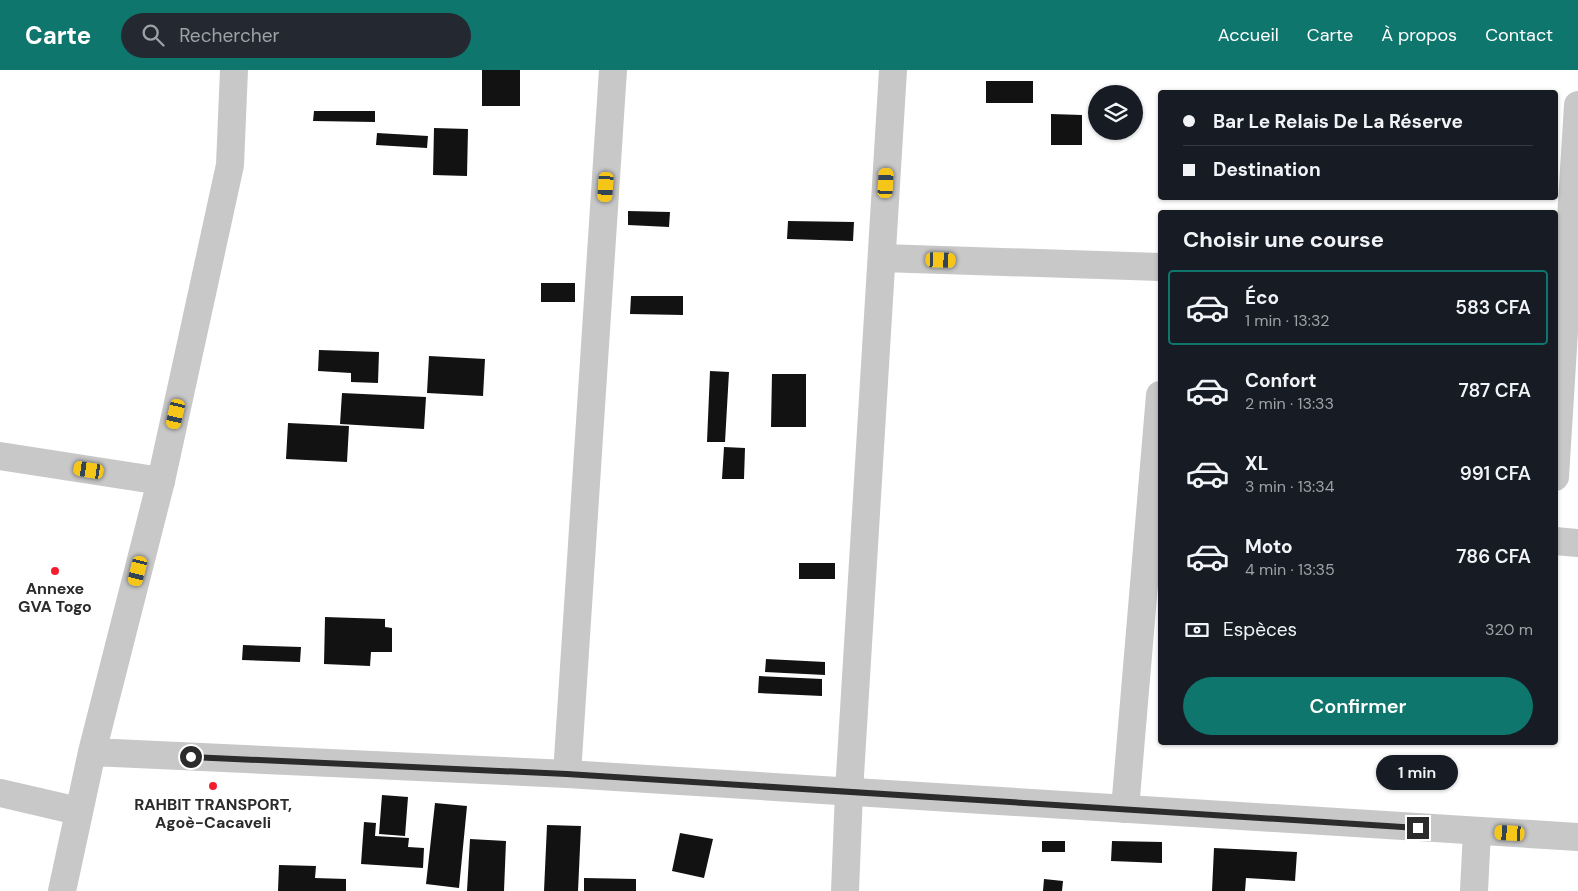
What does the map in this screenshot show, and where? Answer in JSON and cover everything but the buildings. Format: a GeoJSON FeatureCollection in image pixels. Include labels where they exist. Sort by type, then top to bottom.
{"type":"FeatureCollection","features":[{"type":"Feature","properties":{"kind":"street"},"geometry":{"type":"LineString","coordinates":[[62,891],[92,752],[160,481],[230,165],[234,70]]}},
{"type":"Feature","properties":{"kind":"street"},"geometry":{"type":"LineString","coordinates":[[567,774],[613,70]]}},
{"type":"Feature","properties":{"kind":"street"},"geometry":{"type":"LineString","coordinates":[[845,891],[849,792],[893,70]]}},
{"type":"Feature","properties":{"kind":"street"},"geometry":{"type":"LineString","coordinates":[[1558,372],[1561,267],[1578,104]]}},
{"type":"Feature","properties":{"kind":"street"},"geometry":{"type":"LineString","coordinates":[[882,258],[1158,267]]}},
{"type":"Feature","properties":{"kind":"street"},"geometry":{"type":"LineString","coordinates":[[1125,809],[1155,521],[1158,445]]}},
{"type":"Feature","properties":{"kind":"street"},"geometry":{"type":"LineString","coordinates":[[0,456],[160,481]]}},
{"type":"Feature","properties":{"kind":"street"},"geometry":{"type":"LineString","coordinates":[[1558,541],[1578,542]]}},
{"type":"Feature","properties":{"kind":"street"},"geometry":{"type":"LineString","coordinates":[[92,752],[567,774],[1578,837]]}},
{"type":"Feature","properties":{"kind":"street"},"geometry":{"type":"LineString","coordinates":[[0,793],[78,811]]}},
{"type":"Feature","properties":{"kind":"street"},"geometry":{"type":"LineString","coordinates":[[1474,891],[1477,831]]}},
{"type":"Feature","properties":{"kind":"place","name":"Annexe GVA Togo"},"geometry":{"type":"Point","coordinates":[55,571]}},
{"type":"Feature","properties":{"kind":"place","name":"RAHBIT TRANSPORT, Agoè-Cacaveli"},"geometry":{"type":"Point","coordinates":[213,786]}},
{"type":"Feature","properties":{"kind":"route"},"geometry":{"type":"LineString","coordinates":[[191,757],[567,774],[1418,828]]}}]}
